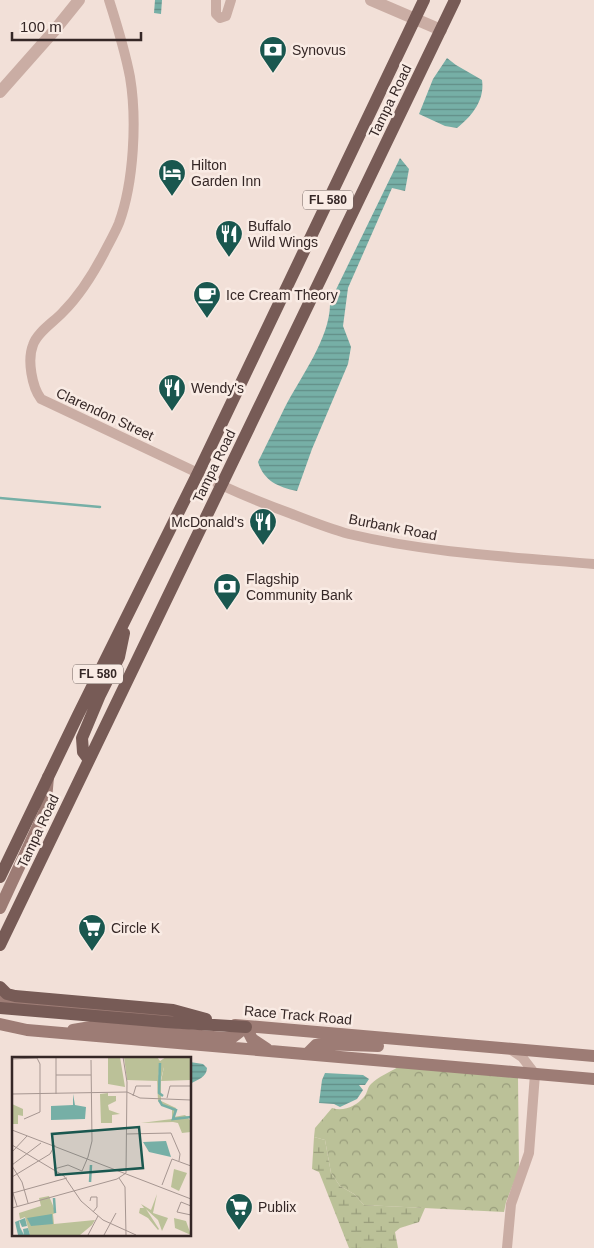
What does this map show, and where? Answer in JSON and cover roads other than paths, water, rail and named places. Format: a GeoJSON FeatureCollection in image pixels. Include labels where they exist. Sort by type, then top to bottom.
{"type":"FeatureCollection","features":[{"type":"Feature","properties":{"kind":"main road","name":"Tampa Road"},"geometry":{"type":"LineString","coordinates":[[0,877],[198,473],[424,0]]}},
{"type":"Feature","properties":{"kind":"main road","name":"Tampa Road"},"geometry":{"type":"LineString","coordinates":[[0,945],[455,0]]}},
{"type":"Feature","properties":{"kind":"main road"},"geometry":{"type":"LineString","coordinates":[[88,760],[81,745],[82,738],[119,657],[128,613]]}},
{"type":"Feature","properties":{"kind":"main road"},"geometry":{"type":"LineString","coordinates":[[0,908],[45,811],[48,777]]}},
{"type":"Feature","properties":{"kind":"main road"},"geometry":{"type":"LineString","coordinates":[[0,987],[7,994],[15,996],[173,1010],[206,1019]]}},
{"type":"Feature","properties":{"kind":"main road","name":"Race Track Road"},"geometry":{"type":"LineString","coordinates":[[0,1001],[206,1019],[246,1027],[594,1056]]}},
{"type":"Feature","properties":{"kind":"main road"},"geometry":{"type":"LineString","coordinates":[[0,1008],[246,1027]]}},
{"type":"Feature","properties":{"kind":"main road"},"geometry":{"type":"LineString","coordinates":[[0,1024],[54,1033],[594,1079]]}},
{"type":"Feature","properties":{"kind":"main road"},"geometry":{"type":"LineString","coordinates":[[54,1033],[91,1027],[225,1038],[233,1037],[246,1027]]}},
{"type":"Feature","properties":{"kind":"main road"},"geometry":{"type":"LineString","coordinates":[[246,1027],[252,1040],[271,1051]]}},
{"type":"Feature","properties":{"kind":"main road"},"geometry":{"type":"LineString","coordinates":[[286,1030],[303,1043],[307,1054]]}},
{"type":"Feature","properties":{"kind":"main road"},"geometry":{"type":"LineString","coordinates":[[307,1054],[316,1045],[329,1043],[423,1050],[445,1044]]}},
{"type":"Feature","properties":{"kind":"main road"},"geometry":{"type":"LineString","coordinates":[[464,1045],[477,1069]]}},
{"type":"Feature","properties":{"kind":"street"},"geometry":{"type":"LineString","coordinates":[[0,92],[79,0]]}},
{"type":"Feature","properties":{"kind":"street","name":"Clarendon Street"},"geometry":{"type":"LineString","coordinates":[[109,0],[130,77],[134,117],[133,152],[126,190],[119,222],[87,284],[64,312],[32,345],[32,383],[36,393],[44,401],[198,473]]}},
{"type":"Feature","properties":{"kind":"street"},"geometry":{"type":"LineString","coordinates":[[216,0],[216,14],[220,18],[226,16],[231,0]]}},
{"type":"Feature","properties":{"kind":"street"},"geometry":{"type":"LineString","coordinates":[[371,0],[441,30]]}},
{"type":"Feature","properties":{"kind":"street","name":"Burbank Road"},"geometry":{"type":"LineString","coordinates":[[198,473],[221,486],[304,519],[347,533],[452,552],[594,564]]}},
{"type":"Feature","properties":{"kind":"street"},"geometry":{"type":"LineString","coordinates":[[507,1248],[511,1204],[529,1153],[535,1074],[522,1057],[510,1049]]}},
{"type":"Feature","properties":{"kind":"water"},"geometry":{"type":"Polygon","coordinates":[[[155,0],[162,0],[161,14],[154,13],[155,0]]]}},
{"type":"Feature","properties":{"kind":"water"},"geometry":{"type":"Polygon","coordinates":[[[447,58],[482,80],[481,94],[476,107],[457,128],[445,126],[419,114],[433,79],[447,58]]]}},
{"type":"Feature","properties":{"kind":"water"},"geometry":{"type":"Polygon","coordinates":[[[400,158],[409,169],[405,191],[392,188],[348,288],[343,326],[351,347],[348,364],[312,449],[297,491],[278,485],[264,474],[258,462],[285,407],[314,356],[326,329],[330,302],[400,158]]]}},
{"type":"Feature","properties":{"kind":"water"},"geometry":{"type":"Polygon","coordinates":[[[191,1062],[203,1064],[207,1068],[207,1071],[198,1080],[191,1084],[191,1062]]]}},
{"type":"Feature","properties":{"kind":"water"},"geometry":{"type":"Polygon","coordinates":[[[325,1073],[363,1075],[369,1079],[365,1085],[359,1085],[363,1090],[357,1099],[340,1107],[334,1104],[319,1103],[322,1080],[325,1073]]]}},
{"type":"Feature","properties":{"kind":"waterway"},"geometry":{"type":"LineString","coordinates":[[0,498],[100,507]]}},
{"type":"Feature","properties":{"kind":"place","name":"Synovus"},"geometry":{"type":"Point","coordinates":[273,74]}},
{"type":"Feature","properties":{"kind":"place","name":"Hilton Garden Inn"},"geometry":{"type":"Point","coordinates":[172,197]}},
{"type":"Feature","properties":{"kind":"place","name":"Buffalo Wild Wings"},"geometry":{"type":"Point","coordinates":[229,258]}},
{"type":"Feature","properties":{"kind":"place","name":"Ice Cream Theory"},"geometry":{"type":"Point","coordinates":[207,319]}},
{"type":"Feature","properties":{"kind":"place","name":"Wendy's"},"geometry":{"type":"Point","coordinates":[172,412]}},
{"type":"Feature","properties":{"kind":"place","name":"McDonald's"},"geometry":{"type":"Point","coordinates":[263,546]}},
{"type":"Feature","properties":{"kind":"place","name":"Flagship Community Bank"},"geometry":{"type":"Point","coordinates":[227,611]}},
{"type":"Feature","properties":{"kind":"place","name":"Circle K"},"geometry":{"type":"Point","coordinates":[92,952]}},
{"type":"Feature","properties":{"kind":"place","name":"Publix"},"geometry":{"type":"Point","coordinates":[239,1231]}}]}
